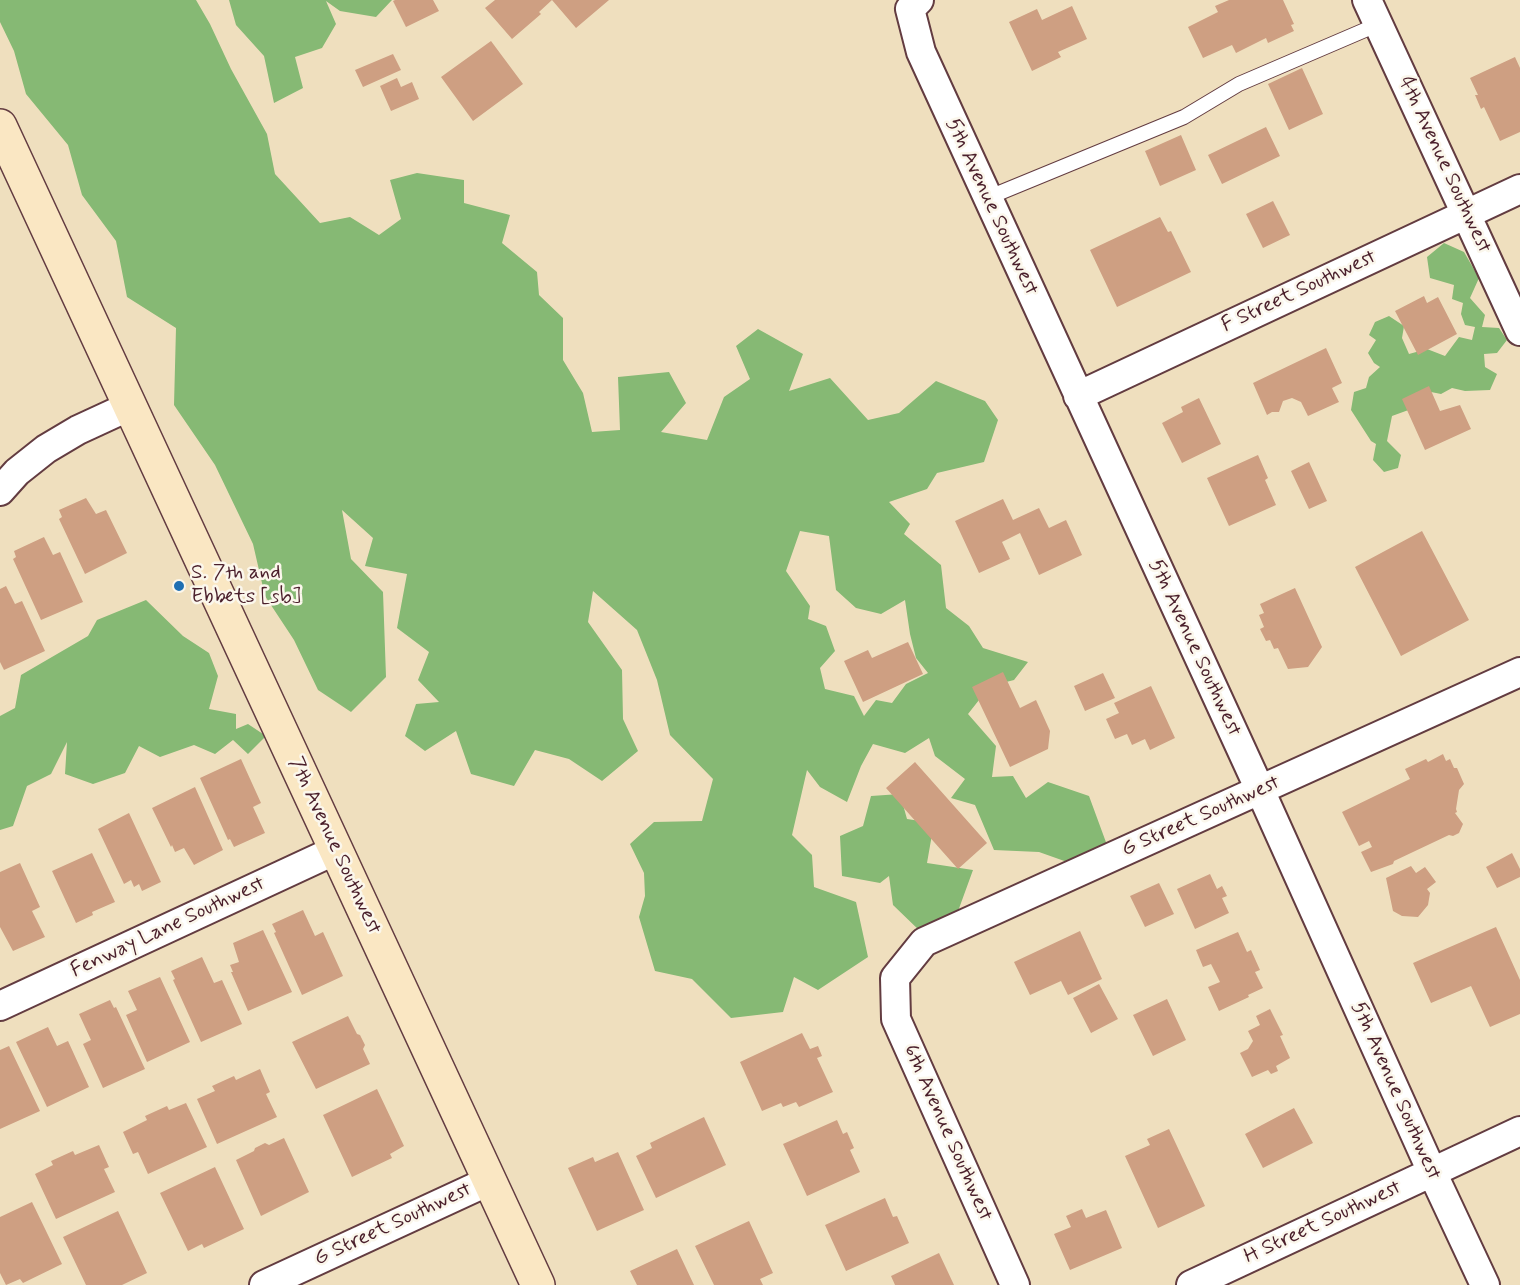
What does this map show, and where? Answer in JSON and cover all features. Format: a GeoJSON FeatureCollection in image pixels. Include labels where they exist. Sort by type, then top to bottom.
{"type":"FeatureCollection","features":[{"type":"Feature","properties":{"kind":"street","name":"5th Avenue Southwest"},"geometry":{"type":"LineString","coordinates":[[914,4],[921,52],[1485,1285]]}},
{"type":"Feature","properties":{"kind":"street","name":"4th Avenue Southwest"},"geometry":{"type":"LineString","coordinates":[[1373,12],[1520,331]]}},
{"type":"Feature","properties":{"kind":"street","name":"7th Avenue Southwest"},"geometry":{"type":"LineString","coordinates":[[0,126],[538,1285]]}},
{"type":"Feature","properties":{"kind":"street","name":"F Street Southwest"},"geometry":{"type":"LineString","coordinates":[[1078,396],[1520,189]]}},
{"type":"Feature","properties":{"kind":"street"},"geometry":{"type":"LineString","coordinates":[[0,491],[17,472],[46,449],[78,430],[130,406]]}},
{"type":"Feature","properties":{"kind":"street","name":"G Street Southwest"},"geometry":{"type":"LineString","coordinates":[[894,978],[924,942],[1520,672]]}},
{"type":"Feature","properties":{"kind":"street","name":"Fenway Lane Southwest"},"geometry":{"type":"LineString","coordinates":[[0,1006],[336,850]]}},
{"type":"Feature","properties":{"kind":"street","name":"6th Avenue Southwest"},"geometry":{"type":"LineString","coordinates":[[894,978],[896,1020],[1015,1285]]}},
{"type":"Feature","properties":{"kind":"street","name":"H Street Southwest"},"geometry":{"type":"LineString","coordinates":[[1191,1285],[1520,1131]]}},
{"type":"Feature","properties":{"kind":"street","name":"G Street Southwest"},"geometry":{"type":"LineString","coordinates":[[264,1285],[489,1181]]}},
{"type":"Feature","properties":{"kind":"lane"},"geometry":{"type":"LineString","coordinates":[[987,198],[1184,117],[1239,84],[1373,12]]}},
{"type":"Feature","properties":{"kind":"green space"},"geometry":{"type":"Polygon","coordinates":[[[0,0],[196,0],[267,134],[275,174],[320,223],[350,217],[379,235],[401,219],[390,180],[417,173],[464,180],[464,203],[510,215],[502,243],[537,272],[539,295],[563,318],[563,360],[583,393],[592,432],[620,430],[618,377],[669,372],[686,403],[661,432],[707,440],[724,397],[750,379],[736,346],[758,329],[803,354],[789,391],[830,378],[868,420],[899,413],[936,381],[985,401],[998,420],[984,462],[937,473],[927,489],[889,502],[910,524],[904,534],[941,565],[946,608],[969,626],[983,648],[1028,662],[1014,680],[990,686],[968,714],[996,746],[992,777],[1013,776],[1026,798],[1048,782],[1089,796],[1107,845],[1070,863],[1039,852],[994,850],[975,805],[951,798],[965,779],[935,756],[929,738],[905,753],[873,744],[861,766],[847,802],[820,787],[807,770],[792,835],[812,855],[814,887],[856,902],[868,957],[818,990],[794,977],[783,1012],[731,1018],[692,979],[655,971],[639,917],[645,896],[644,873],[630,844],[654,822],[702,821],[713,779],[670,735],[657,680],[637,630],[593,591],[588,622],[622,670],[623,719],[638,751],[602,781],[569,759],[535,750],[514,786],[471,774],[456,731],[425,751],[405,736],[416,704],[439,702],[418,680],[429,652],[397,628],[407,574],[365,566],[373,538],[342,510],[351,559],[383,592],[386,677],[351,712],[318,690],[294,640],[265,596],[253,544],[215,465],[174,405],[176,328],[127,297],[116,241],[82,195],[68,145],[26,94],[14,51],[0,22],[0,0]],[[800,531],[786,571],[810,606],[808,619],[826,626],[835,651],[820,668],[825,689],[854,696],[864,716],[876,700],[892,703],[906,684],[928,673],[916,658],[905,600],[881,614],[856,608],[836,590],[829,536],[800,531]]]}},
{"type":"Feature","properties":{"kind":"green space"},"geometry":{"type":"Polygon","coordinates":[[[229,0],[392,0],[376,17],[340,11],[326,1],[336,24],[322,48],[295,57],[303,88],[274,103],[264,56],[236,25],[229,0]]]}},
{"type":"Feature","properties":{"kind":"green space"},"geometry":{"type":"Polygon","coordinates":[[[1444,243],[1464,252],[1479,278],[1470,298],[1485,315],[1482,327],[1499,328],[1507,340],[1497,353],[1484,354],[1485,367],[1497,374],[1490,390],[1465,391],[1452,388],[1441,394],[1431,392],[1414,408],[1392,416],[1387,441],[1401,455],[1398,468],[1384,472],[1373,460],[1376,444],[1371,441],[1351,410],[1354,392],[1366,388],[1369,377],[1380,367],[1374,363],[1368,353],[1376,340],[1369,335],[1375,322],[1389,316],[1404,326],[1402,338],[1409,354],[1427,349],[1445,356],[1459,337],[1472,340],[1475,327],[1465,325],[1461,314],[1463,303],[1452,299],[1454,285],[1430,278],[1427,257],[1444,243]]]}},
{"type":"Feature","properties":{"kind":"green space"},"geometry":{"type":"Polygon","coordinates":[[[146,600],[183,636],[209,653],[218,676],[209,709],[236,714],[236,729],[248,724],[266,736],[248,754],[233,740],[215,754],[194,745],[160,757],[139,746],[125,773],[93,784],[65,774],[67,742],[51,774],[27,786],[13,826],[0,830],[0,716],[15,708],[21,675],[88,636],[97,620],[146,600]]]}},
{"type":"Feature","properties":{"kind":"green space"},"geometry":{"type":"Polygon","coordinates":[[[900,794],[907,819],[934,823],[927,863],[973,870],[957,914],[922,933],[893,905],[889,876],[880,883],[842,876],[840,836],[863,826],[871,796],[900,794]]]}},
{"type":"Feature","properties":{"kind":"building"},"geometry":{"type":"Polygon","coordinates":[[[433,0],[439,11],[406,27],[393,1],[433,0]]]}},
{"type":"Feature","properties":{"kind":"building"},"geometry":{"type":"Polygon","coordinates":[[[495,0],[552,0],[539,12],[541,14],[512,39],[485,8],[495,0]]]}},
{"type":"Feature","properties":{"kind":"building"},"geometry":{"type":"Polygon","coordinates":[[[552,0],[609,0],[576,28],[552,0]]]}},
{"type":"Feature","properties":{"kind":"building"},"geometry":{"type":"Polygon","coordinates":[[[1229,0],[1283,0],[1294,24],[1291,25],[1294,31],[1268,43],[1266,38],[1236,53],[1232,45],[1203,58],[1188,27],[1218,12],[1215,6],[1229,0]]]}},
{"type":"Feature","properties":{"kind":"building"},"geometry":{"type":"Polygon","coordinates":[[[1072,6],[1087,39],[1058,52],[1061,57],[1032,71],[1009,22],[1037,9],[1042,20],[1072,6]]]}},
{"type":"Feature","properties":{"kind":"building"},"geometry":{"type":"Polygon","coordinates":[[[491,41],[523,84],[473,121],[441,77],[491,41]]]}},
{"type":"Feature","properties":{"kind":"building"},"geometry":{"type":"Polygon","coordinates":[[[393,54],[401,70],[363,87],[355,70],[393,54]]]}},
{"type":"Feature","properties":{"kind":"building"},"geometry":{"type":"Polygon","coordinates":[[[1515,57],[1520,68],[1520,132],[1500,141],[1484,107],[1481,109],[1475,95],[1478,95],[1470,78],[1515,57]]]}},
{"type":"Feature","properties":{"kind":"building"},"geometry":{"type":"Polygon","coordinates":[[[1302,68],[1323,114],[1289,130],[1268,84],[1302,68]]]}},
{"type":"Feature","properties":{"kind":"building"},"geometry":{"type":"Polygon","coordinates":[[[397,78],[401,87],[412,82],[419,99],[391,111],[380,86],[397,78]]]}},
{"type":"Feature","properties":{"kind":"building"},"geometry":{"type":"Polygon","coordinates":[[[1266,127],[1280,156],[1222,184],[1208,155],[1266,127]]]}},
{"type":"Feature","properties":{"kind":"building"},"geometry":{"type":"Polygon","coordinates":[[[1181,135],[1196,170],[1160,186],[1145,151],[1181,135]]]}},
{"type":"Feature","properties":{"kind":"building"},"geometry":{"type":"Polygon","coordinates":[[[1273,201],[1290,235],[1263,248],[1246,214],[1273,201]]]}},
{"type":"Feature","properties":{"kind":"building"},"geometry":{"type":"Polygon","coordinates":[[[1160,217],[1168,232],[1171,231],[1191,272],[1117,307],[1090,250],[1160,217]]]}},
{"type":"Feature","properties":{"kind":"building"},"geometry":{"type":"Polygon","coordinates":[[[1424,296],[1427,303],[1438,297],[1457,334],[1418,355],[1395,311],[1424,296]]]}},
{"type":"Feature","properties":{"kind":"building"},"geometry":{"type":"Polygon","coordinates":[[[1326,348],[1342,383],[1332,388],[1339,402],[1308,416],[1301,402],[1292,398],[1283,401],[1279,412],[1267,415],[1253,383],[1326,348]]]}},
{"type":"Feature","properties":{"kind":"building"},"geometry":{"type":"Polygon","coordinates":[[[1429,386],[1440,411],[1460,405],[1471,429],[1425,450],[1402,399],[1429,386]]]}},
{"type":"Feature","properties":{"kind":"building"},"geometry":{"type":"Polygon","coordinates":[[[1199,398],[1221,444],[1182,463],[1162,423],[1183,412],[1181,407],[1199,398]]]}},
{"type":"Feature","properties":{"kind":"building"},"geometry":{"type":"Polygon","coordinates":[[[1258,455],[1268,478],[1265,480],[1276,505],[1229,526],[1207,478],[1258,455]]]}},
{"type":"Feature","properties":{"kind":"building"},"geometry":{"type":"Polygon","coordinates":[[[1309,462],[1327,501],[1309,509],[1291,471],[1309,462]]]}},
{"type":"Feature","properties":{"kind":"building"},"geometry":{"type":"Polygon","coordinates":[[[86,498],[96,514],[106,510],[127,553],[85,574],[59,519],[62,517],[59,510],[86,498]]]}},
{"type":"Feature","properties":{"kind":"building"},"geometry":{"type":"Polygon","coordinates":[[[1003,499],[1013,520],[1039,508],[1049,528],[1066,520],[1082,555],[1039,575],[1020,533],[1002,542],[1010,559],[979,573],[955,521],[1003,499]]]}},
{"type":"Feature","properties":{"kind":"building"},"geometry":{"type":"Polygon","coordinates":[[[1422,531],[1469,620],[1401,656],[1355,567],[1422,531]]]}},
{"type":"Feature","properties":{"kind":"building"},"geometry":{"type":"Polygon","coordinates":[[[44,537],[53,555],[60,552],[83,602],[41,620],[13,559],[16,557],[14,551],[44,537]]]}},
{"type":"Feature","properties":{"kind":"building"},"geometry":{"type":"Polygon","coordinates":[[[6,586],[15,604],[22,601],[45,651],[4,670],[0,662],[0,589],[6,586]]]}},
{"type":"Feature","properties":{"kind":"building"},"geometry":{"type":"Polygon","coordinates":[[[1295,588],[1322,647],[1308,667],[1288,669],[1278,648],[1274,649],[1270,640],[1266,641],[1260,629],[1264,627],[1259,615],[1264,613],[1260,604],[1295,588]]]}},
{"type":"Feature","properties":{"kind":"building"},"geometry":{"type":"Polygon","coordinates":[[[908,642],[923,674],[863,702],[844,661],[868,650],[872,658],[908,642]]]}},
{"type":"Feature","properties":{"kind":"building"},"geometry":{"type":"Polygon","coordinates":[[[1003,672],[1020,708],[1036,700],[1050,731],[1048,749],[1010,767],[972,687],[1003,672]]]}},
{"type":"Feature","properties":{"kind":"building"},"geometry":{"type":"Polygon","coordinates":[[[1103,673],[1115,698],[1085,711],[1074,686],[1103,673]]]}},
{"type":"Feature","properties":{"kind":"building"},"geometry":{"type":"Polygon","coordinates":[[[1151,686],[1175,738],[1150,750],[1145,739],[1132,745],[1127,734],[1115,739],[1106,719],[1119,713],[1114,703],[1151,686]]]}},
{"type":"Feature","properties":{"kind":"building"},"geometry":{"type":"Polygon","coordinates":[[[1443,754],[1446,761],[1450,759],[1454,768],[1457,768],[1464,784],[1459,790],[1455,813],[1463,824],[1459,833],[1449,835],[1394,861],[1393,864],[1371,872],[1361,852],[1372,847],[1369,841],[1359,846],[1342,812],[1410,779],[1405,769],[1426,759],[1428,762],[1443,754]]]}},
{"type":"Feature","properties":{"kind":"building"},"geometry":{"type":"Polygon","coordinates":[[[241,759],[261,803],[253,807],[265,833],[234,847],[230,839],[228,840],[200,778],[241,759]]]}},
{"type":"Feature","properties":{"kind":"building"},"geometry":{"type":"Polygon","coordinates":[[[915,762],[987,843],[958,869],[886,788],[915,762]]]}},
{"type":"Feature","properties":{"kind":"building"},"geometry":{"type":"Polygon","coordinates":[[[195,787],[223,850],[194,865],[184,848],[175,852],[172,845],[171,847],[152,808],[195,787]]]}},
{"type":"Feature","properties":{"kind":"building"},"geometry":{"type":"Polygon","coordinates":[[[129,813],[161,882],[142,891],[139,884],[134,887],[131,880],[124,884],[98,829],[129,813]]]}},
{"type":"Feature","properties":{"kind":"building"},"geometry":{"type":"Polygon","coordinates":[[[92,853],[115,902],[92,912],[93,915],[76,923],[52,871],[92,853]]]}},
{"type":"Feature","properties":{"kind":"building"},"geometry":{"type":"Polygon","coordinates":[[[1512,853],[1520,869],[1520,877],[1497,888],[1486,867],[1512,853]]]}},
{"type":"Feature","properties":{"kind":"building"},"geometry":{"type":"Polygon","coordinates":[[[20,863],[40,907],[32,911],[45,937],[13,951],[0,927],[0,872],[20,863]]]}},
{"type":"Feature","properties":{"kind":"building"},"geometry":{"type":"Polygon","coordinates":[[[1411,866],[1416,873],[1425,867],[1436,882],[1427,889],[1430,893],[1428,905],[1418,917],[1402,916],[1393,911],[1386,878],[1411,866]]]}},
{"type":"Feature","properties":{"kind":"building"},"geometry":{"type":"Polygon","coordinates":[[[1210,874],[1217,889],[1222,886],[1227,896],[1222,898],[1229,913],[1195,929],[1177,889],[1210,874]]]}},
{"type":"Feature","properties":{"kind":"building"},"geometry":{"type":"Polygon","coordinates":[[[1159,883],[1174,914],[1145,927],[1130,896],[1159,883]]]}},
{"type":"Feature","properties":{"kind":"building"},"geometry":{"type":"Polygon","coordinates":[[[303,910],[315,936],[323,932],[343,976],[302,995],[272,924],[303,910]]]}},
{"type":"Feature","properties":{"kind":"building"},"geometry":{"type":"Polygon","coordinates":[[[1496,927],[1520,980],[1520,1014],[1490,1027],[1471,986],[1431,1003],[1413,963],[1496,927]]]}},
{"type":"Feature","properties":{"kind":"building"},"geometry":{"type":"Polygon","coordinates":[[[263,930],[292,992],[248,1011],[231,972],[233,972],[230,965],[239,962],[233,943],[263,930]]]}},
{"type":"Feature","properties":{"kind":"building"},"geometry":{"type":"Polygon","coordinates":[[[1080,931],[1102,979],[1068,995],[1061,981],[1030,995],[1014,962],[1080,931]]]}},
{"type":"Feature","properties":{"kind":"building"},"geometry":{"type":"Polygon","coordinates":[[[1238,932],[1247,952],[1251,950],[1260,970],[1255,972],[1263,988],[1219,1011],[1208,987],[1220,982],[1211,964],[1203,967],[1196,950],[1238,932]]]}},
{"type":"Feature","properties":{"kind":"building"},"geometry":{"type":"Polygon","coordinates":[[[202,957],[214,983],[222,980],[242,1024],[201,1042],[171,971],[202,957]]]}},
{"type":"Feature","properties":{"kind":"building"},"geometry":{"type":"Polygon","coordinates":[[[160,977],[190,1042],[147,1062],[126,1015],[137,1010],[128,991],[160,977]]]}},
{"type":"Feature","properties":{"kind":"building"},"geometry":{"type":"Polygon","coordinates":[[[1099,984],[1118,1019],[1091,1033],[1073,998],[1099,984]]]}},
{"type":"Feature","properties":{"kind":"building"},"geometry":{"type":"Polygon","coordinates":[[[1167,999],[1186,1040],[1153,1056],[1133,1015],[1167,999]]]}},
{"type":"Feature","properties":{"kind":"building"},"geometry":{"type":"Polygon","coordinates":[[[110,1000],[114,1008],[116,1007],[145,1069],[103,1088],[83,1044],[91,1040],[79,1014],[110,1000]]]}},
{"type":"Feature","properties":{"kind":"building"},"geometry":{"type":"Polygon","coordinates":[[[1270,1009],[1283,1035],[1280,1036],[1290,1058],[1276,1066],[1278,1071],[1271,1074],[1268,1070],[1252,1077],[1240,1053],[1248,1049],[1253,1041],[1248,1031],[1260,1025],[1256,1016],[1270,1009]]]}},
{"type":"Feature","properties":{"kind":"building"},"geometry":{"type":"Polygon","coordinates":[[[348,1016],[365,1045],[363,1049],[370,1064],[316,1089],[292,1042],[348,1016]]]}},
{"type":"Feature","properties":{"kind":"building"},"geometry":{"type":"Polygon","coordinates":[[[48,1027],[57,1046],[68,1041],[89,1087],[47,1107],[16,1042],[48,1027]]]}},
{"type":"Feature","properties":{"kind":"building"},"geometry":{"type":"Polygon","coordinates":[[[802,1033],[810,1049],[818,1046],[822,1056],[817,1058],[833,1092],[799,1107],[796,1102],[783,1107],[781,1103],[762,1111],[740,1062],[802,1033]]]}},
{"type":"Feature","properties":{"kind":"building"},"geometry":{"type":"Polygon","coordinates":[[[9,1046],[40,1111],[0,1129],[0,1050],[9,1046]]]}},
{"type":"Feature","properties":{"kind":"building"},"geometry":{"type":"Polygon","coordinates":[[[260,1069],[270,1092],[266,1094],[277,1117],[217,1144],[197,1099],[215,1091],[212,1086],[234,1076],[236,1080],[260,1069]]]}},
{"type":"Feature","properties":{"kind":"building"},"geometry":{"type":"Polygon","coordinates":[[[377,1089],[404,1146],[390,1154],[392,1158],[352,1177],[323,1115],[377,1089]]]}},
{"type":"Feature","properties":{"kind":"building"},"geometry":{"type":"Polygon","coordinates":[[[186,1103],[207,1147],[148,1174],[138,1152],[133,1154],[123,1132],[147,1120],[145,1116],[167,1106],[169,1110],[186,1103]]]}},
{"type":"Feature","properties":{"kind":"building"},"geometry":{"type":"Polygon","coordinates":[[[1294,1108],[1313,1143],[1263,1168],[1245,1134],[1294,1108]]]}},
{"type":"Feature","properties":{"kind":"building"},"geometry":{"type":"Polygon","coordinates":[[[704,1117],[726,1165],[656,1198],[636,1156],[652,1148],[650,1143],[704,1117]]]}},
{"type":"Feature","properties":{"kind":"building"},"geometry":{"type":"Polygon","coordinates":[[[837,1120],[843,1134],[847,1132],[854,1148],[850,1150],[860,1172],[807,1196],[783,1144],[837,1120]]]}},
{"type":"Feature","properties":{"kind":"building"},"geometry":{"type":"Polygon","coordinates":[[[1169,1129],[1205,1206],[1158,1228],[1125,1156],[1150,1145],[1147,1139],[1169,1129]]]}},
{"type":"Feature","properties":{"kind":"building"},"geometry":{"type":"Polygon","coordinates":[[[284,1138],[309,1192],[261,1216],[236,1160],[265,1143],[269,1145],[284,1138]]]}},
{"type":"Feature","properties":{"kind":"building"},"geometry":{"type":"Polygon","coordinates":[[[99,1145],[109,1167],[104,1169],[115,1192],[56,1219],[35,1174],[53,1165],[51,1161],[73,1151],[75,1155],[99,1145]]]}},
{"type":"Feature","properties":{"kind":"building"},"geometry":{"type":"Polygon","coordinates":[[[618,1152],[644,1210],[597,1231],[568,1168],[593,1157],[595,1162],[618,1152]]]}},
{"type":"Feature","properties":{"kind":"building"},"geometry":{"type":"Polygon","coordinates":[[[215,1167],[244,1229],[204,1248],[202,1244],[188,1251],[160,1193],[215,1167]]]}},
{"type":"Feature","properties":{"kind":"building"},"geometry":{"type":"Polygon","coordinates":[[[885,1198],[893,1217],[897,1216],[909,1243],[846,1271],[825,1225],[885,1198]]]}},
{"type":"Feature","properties":{"kind":"building"},"geometry":{"type":"Polygon","coordinates":[[[32,1202],[62,1264],[23,1283],[20,1279],[6,1285],[0,1273],[0,1217],[32,1202]]]}},
{"type":"Feature","properties":{"kind":"building"},"geometry":{"type":"Polygon","coordinates":[[[1082,1209],[1086,1218],[1106,1210],[1122,1248],[1070,1270],[1054,1234],[1071,1227],[1066,1216],[1082,1209]]]}},
{"type":"Feature","properties":{"kind":"building"},"geometry":{"type":"Polygon","coordinates":[[[118,1211],[147,1273],[122,1285],[86,1285],[63,1237],[118,1211]]]}},
{"type":"Feature","properties":{"kind":"building"},"geometry":{"type":"Polygon","coordinates":[[[749,1221],[773,1273],[760,1279],[763,1285],[714,1285],[695,1246],[749,1221]]]}},
{"type":"Feature","properties":{"kind":"building"},"geometry":{"type":"Polygon","coordinates":[[[677,1249],[694,1285],[637,1285],[630,1271],[677,1249]]]}},
{"type":"Feature","properties":{"kind":"building"},"geometry":{"type":"Polygon","coordinates":[[[939,1253],[954,1285],[895,1285],[891,1276],[939,1253]]]}},
{"type":"Feature","properties":{"kind":"place","name":"S. 7th and Ebbets [sb]"},"geometry":{"type":"Point","coordinates":[179,586]}}]}
